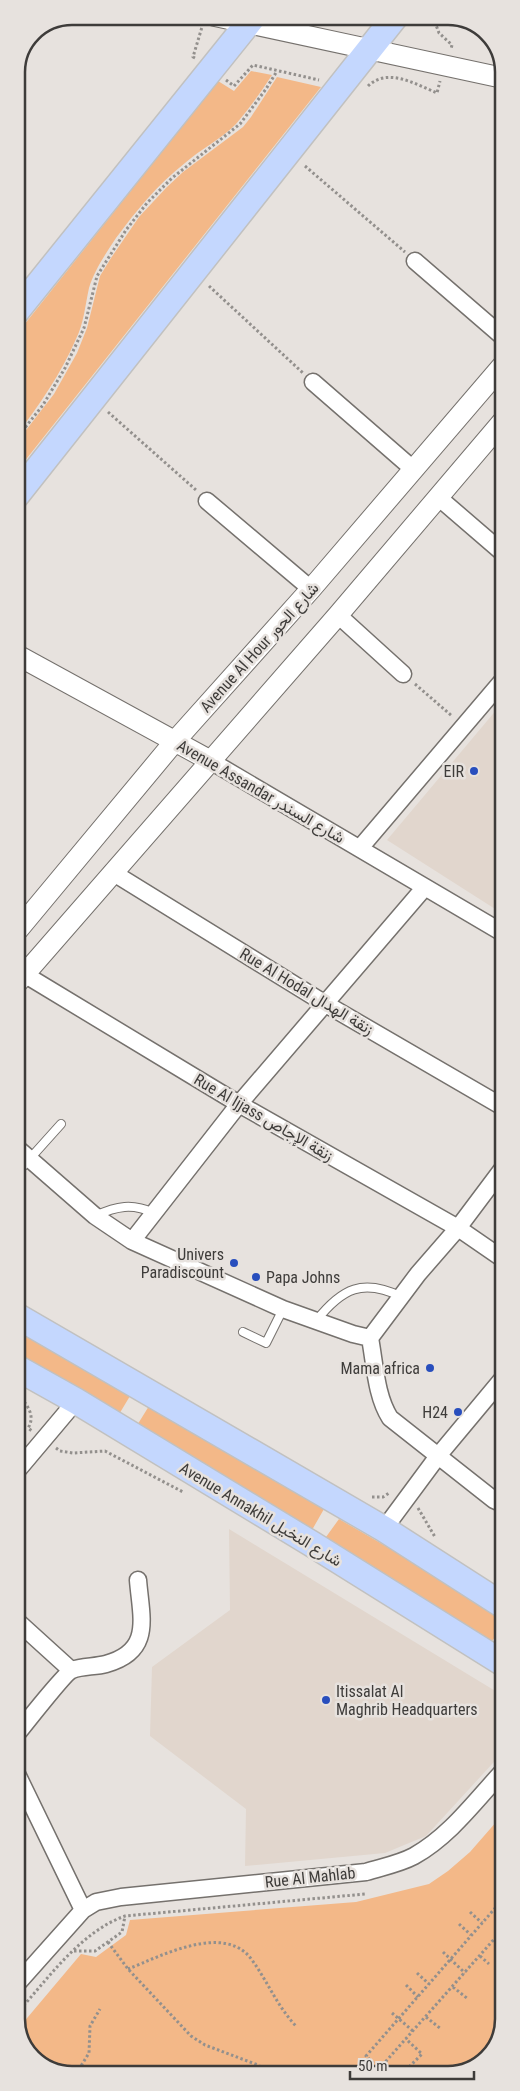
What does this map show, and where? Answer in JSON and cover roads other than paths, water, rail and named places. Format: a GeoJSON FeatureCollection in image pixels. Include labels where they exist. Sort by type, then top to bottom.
{"type":"FeatureCollection","features":[{"type":"Feature","properties":{"kind":"main road"},"geometry":{"type":"LineString","coordinates":[[25,301],[248,25]]}},
{"type":"Feature","properties":{"kind":"main road"},"geometry":{"type":"LineString","coordinates":[[25,485],[389,25]]}},
{"type":"Feature","properties":{"kind":"main road"},"geometry":{"type":"LineString","coordinates":[[25,1321],[384,1529],[495,1600]]}},
{"type":"Feature","properties":{"kind":"main road","name":"Avenue Annakhil شارع النخيل"},"geometry":{"type":"LineString","coordinates":[[25,1372],[76,1401],[312,1544],[495,1658]]}},
{"type":"Feature","properties":{"kind":"street"},"geometry":{"type":"LineString","coordinates":[[272,25],[495,76]]}},
{"type":"Feature","properties":{"kind":"street"},"geometry":{"type":"LineString","coordinates":[[414,261],[495,330]]}},
{"type":"Feature","properties":{"kind":"street","name":"Avenue Al Hour شارع الحور"},"geometry":{"type":"LineString","coordinates":[[25,916],[176,741],[311,589],[495,374]]}},
{"type":"Feature","properties":{"kind":"street"},"geometry":{"type":"LineString","coordinates":[[313,382],[413,469]]}},
{"type":"Feature","properties":{"kind":"street"},"geometry":{"type":"LineString","coordinates":[[25,972],[338,615],[495,430]]}},
{"type":"Feature","properties":{"kind":"street"},"geometry":{"type":"LineString","coordinates":[[438,497],[495,546]]}},
{"type":"Feature","properties":{"kind":"street"},"geometry":{"type":"LineString","coordinates":[[207,500],[311,589]]}},
{"type":"Feature","properties":{"kind":"street"},"geometry":{"type":"LineString","coordinates":[[338,615],[403,674]]}},
{"type":"Feature","properties":{"kind":"street","name":"Avenue Assandar شارع السندر"},"geometry":{"type":"LineString","coordinates":[[25,660],[210,760],[495,928]]}},
{"type":"Feature","properties":{"kind":"street"},"geometry":{"type":"LineString","coordinates":[[360,848],[495,689]]}},
{"type":"Feature","properties":{"kind":"street","name":"Rue Al Hodal زنقة الهدال"},"geometry":{"type":"LineString","coordinates":[[112,872],[324,1003],[495,1102]]}},
{"type":"Feature","properties":{"kind":"street"},"geometry":{"type":"LineString","coordinates":[[132,1241],[239,1104],[425,887]]}},
{"type":"Feature","properties":{"kind":"street","name":"Rue Al Ijjass زنقة الإجاص"},"geometry":{"type":"LineString","coordinates":[[25,981],[458,1228],[495,1253]]}},
{"type":"Feature","properties":{"kind":"street"},"geometry":{"type":"LineString","coordinates":[[25,1155],[95,1216],[132,1241],[283,1309],[370,1338]]}},
{"type":"Feature","properties":{"kind":"street"},"geometry":{"type":"LineString","coordinates":[[495,1179],[458,1228],[418,1274],[370,1338],[384,1408],[390,1418],[495,1500]]}},
{"type":"Feature","properties":{"kind":"street"},"geometry":{"type":"LineString","coordinates":[[384,1529],[438,1456],[495,1388]]}},
{"type":"Feature","properties":{"kind":"street"},"geometry":{"type":"LineString","coordinates":[[25,1462],[76,1401]]}},
{"type":"Feature","properties":{"kind":"street"},"geometry":{"type":"LineString","coordinates":[[25,1725],[71,1670],[107,1664],[126,1655],[135,1648],[143,1630],[138,1580]]}},
{"type":"Feature","properties":{"kind":"street"},"geometry":{"type":"LineString","coordinates":[[25,1628],[71,1670]]}},
{"type":"Feature","properties":{"kind":"street","name":"Rue Al Mahlab"},"geometry":{"type":"LineString","coordinates":[[83,1910],[96,1902],[120,1897],[366,1872],[395,1864],[414,1856],[438,1840],[495,1780]]}},
{"type":"Feature","properties":{"kind":"street"},"geometry":{"type":"LineString","coordinates":[[25,1790],[83,1910],[25,1975]]}},
{"type":"Feature","properties":{"kind":"lane"},"geometry":{"type":"LineString","coordinates":[[25,1152],[62,1124]]}},
{"type":"Feature","properties":{"kind":"lane"},"geometry":{"type":"LineString","coordinates":[[95,1216],[110,1209],[128,1205],[142,1207],[154,1213]]}},
{"type":"Feature","properties":{"kind":"lane"},"geometry":{"type":"LineString","coordinates":[[316,1321],[328,1305],[351,1289],[361,1287],[376,1288],[402,1297]]}},
{"type":"Feature","properties":{"kind":"lane"},"geometry":{"type":"LineString","coordinates":[[243,1332],[266,1343],[283,1309]]}},
{"type":"Feature","properties":{"kind":"place","name":"EIR"},"geometry":{"type":"Point","coordinates":[474,771]}},
{"type":"Feature","properties":{"kind":"place","name":"Univers Paradiscount"},"geometry":{"type":"Point","coordinates":[234,1263]}},
{"type":"Feature","properties":{"kind":"place","name":"Papa Johns"},"geometry":{"type":"Point","coordinates":[256,1277]}},
{"type":"Feature","properties":{"kind":"place","name":"Mama africa"},"geometry":{"type":"Point","coordinates":[430,1368]}},
{"type":"Feature","properties":{"kind":"place","name":"H24"},"geometry":{"type":"Point","coordinates":[458,1412]}},
{"type":"Feature","properties":{"kind":"place","name":"Itissalat Al Maghrib Headquarters"},"geometry":{"type":"Point","coordinates":[326,1700]}}]}
